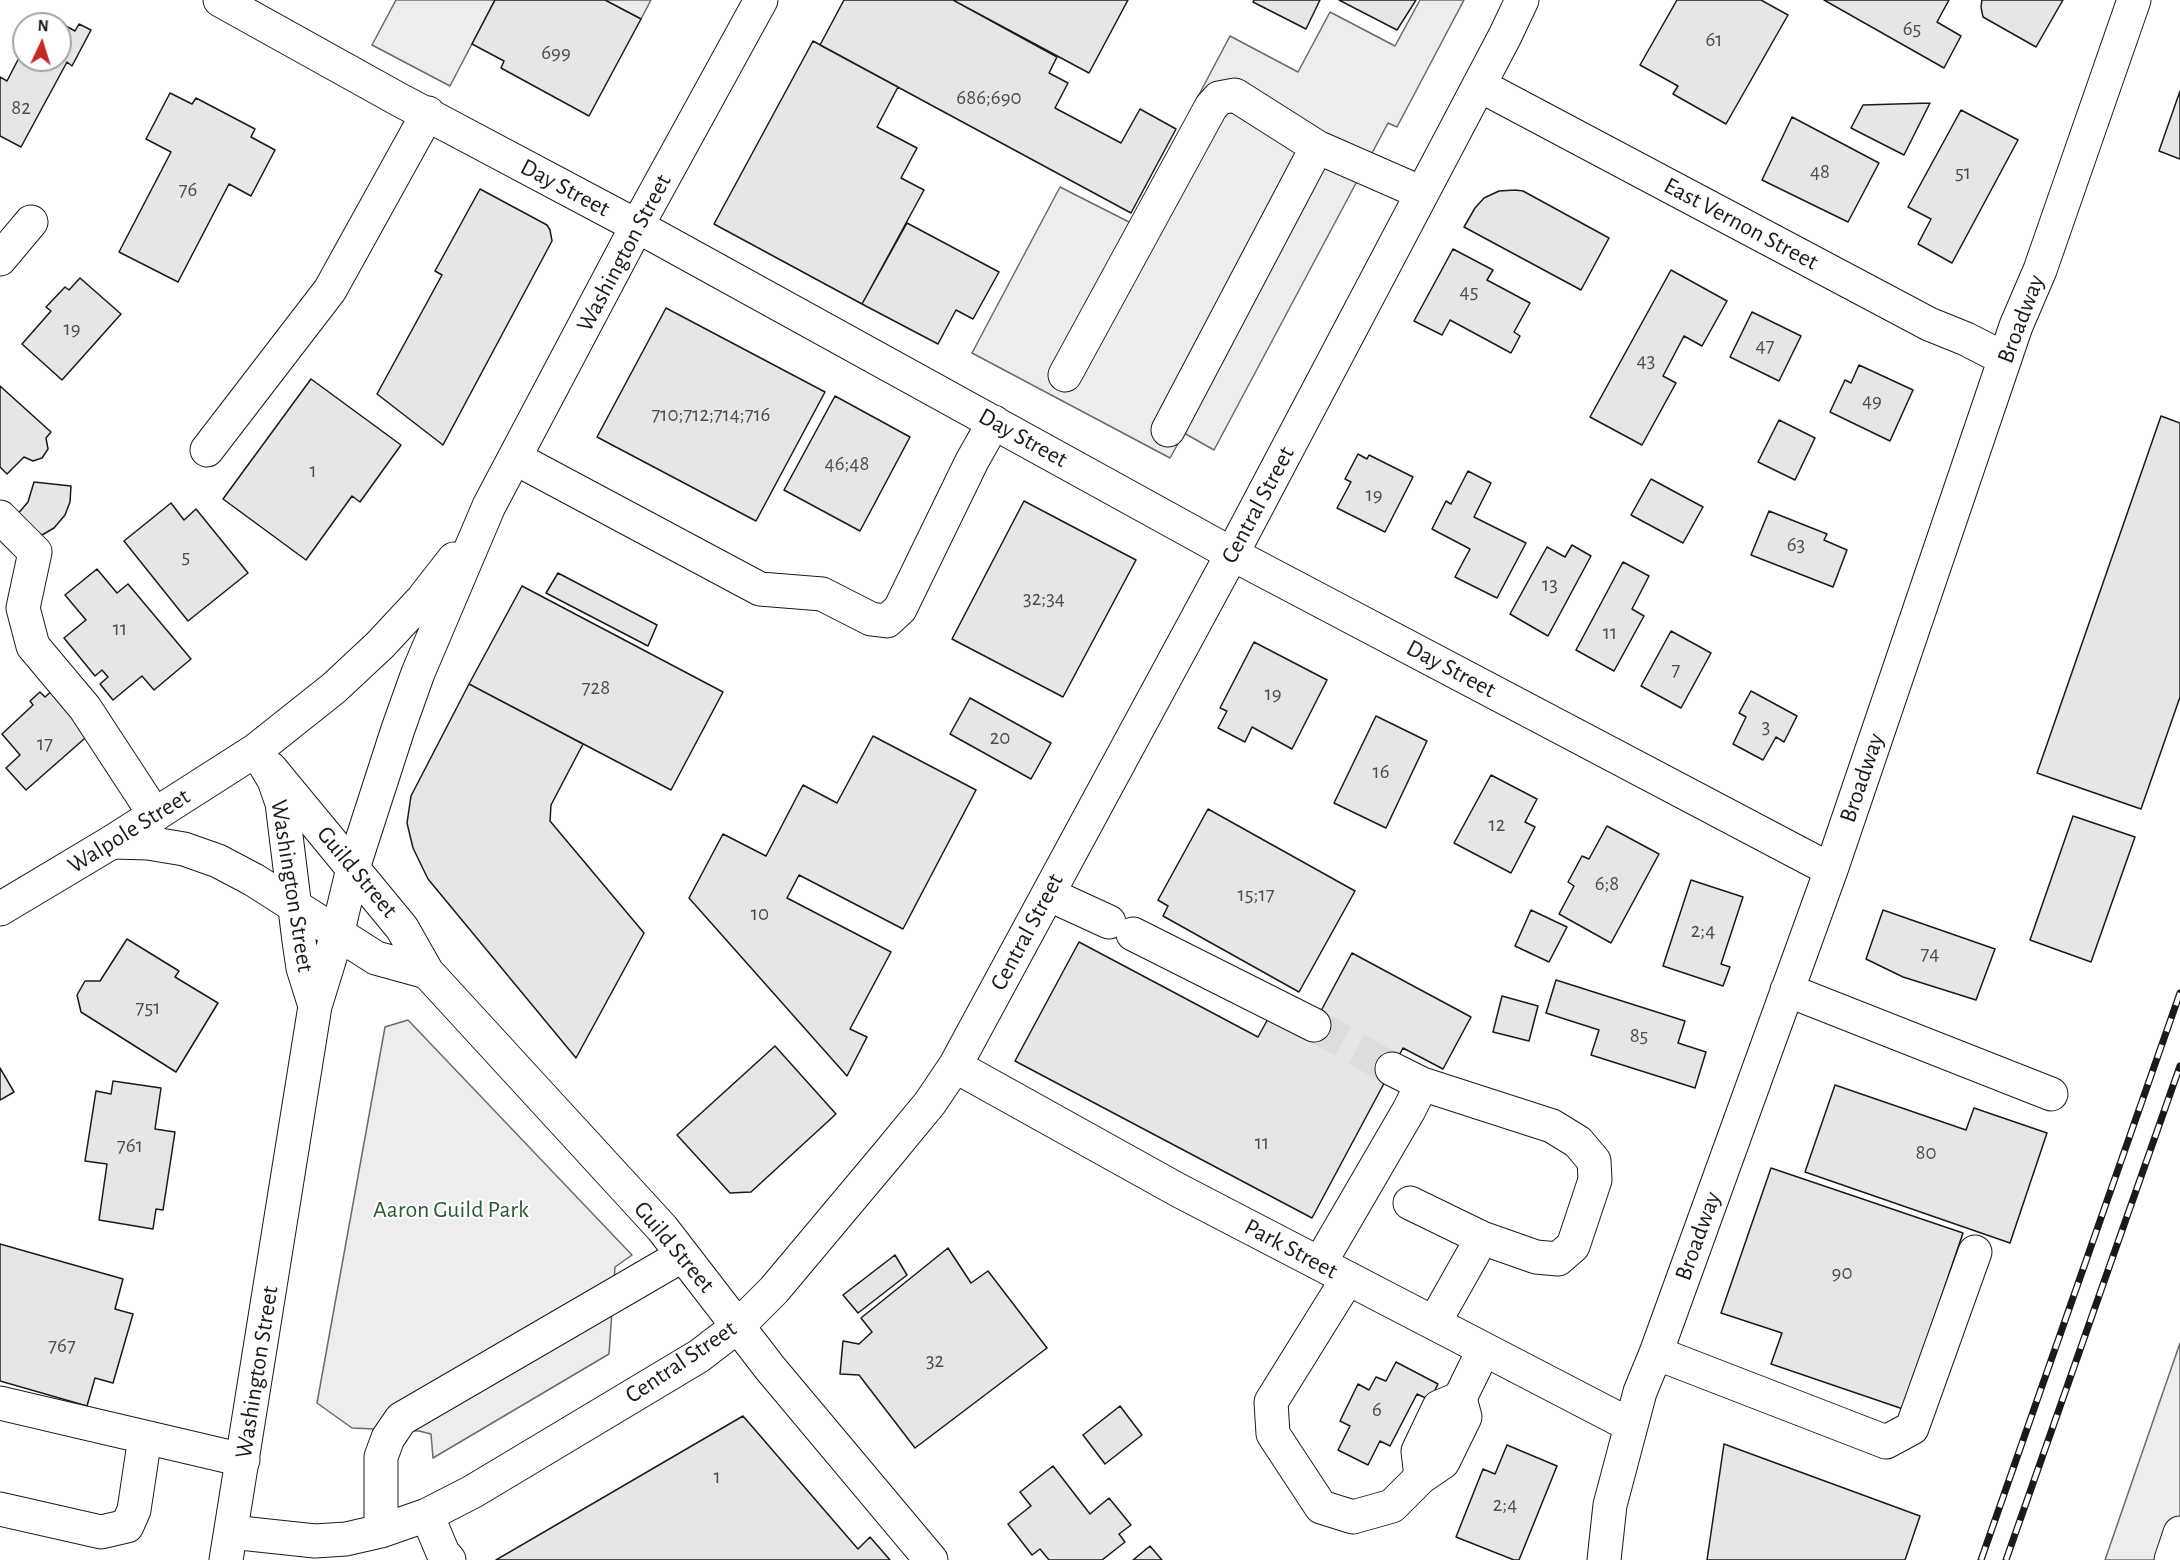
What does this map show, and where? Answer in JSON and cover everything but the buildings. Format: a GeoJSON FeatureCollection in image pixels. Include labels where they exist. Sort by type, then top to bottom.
{"type":"FeatureCollection","features":[{"type":"Feature","properties":{"kind":"street","name":"Day Street"},"geometry":{"type":"LineString","coordinates":[[220,0],[637,226],[1232,554],[1831,870]]}},
{"type":"Feature","properties":{"kind":"street","name":"Washington Street"},"geometry":{"type":"LineString","coordinates":[[315,1006],[303,968],[293,906],[282,803],[274,780],[256,750],[334,688],[380,645],[422,600],[456,556],[489,506],[760,0]]}},
{"type":"Feature","properties":{"kind":"street","name":"Central Street"},"geometry":{"type":"LineString","coordinates":[[229,1546],[346,1539],[381,1531],[427,1515],[481,1486],[699,1356],[738,1326],[774,1290],[888,1154],[930,1103],[955,1066],[1232,554],[1522,0]]}},
{"type":"Feature","properties":{"kind":"street","name":"Broadway"},"geometry":{"type":"LineString","coordinates":[[1604,1560],[1610,1505],[1640,1392],[1831,870],[2016,326],[2040,270],[2134,0]]}},
{"type":"Feature","properties":{"kind":"street","name":"East Vernon Street"},"geometry":{"type":"LineString","coordinates":[[1479,85],[1929,324],[1966,339],[2005,359]]}},
{"type":"Feature","properties":{"kind":"street"},"geometry":{"type":"LineString","coordinates":[[1065,375],[1211,107],[1219,98],[1235,95],[1317,147],[1422,193]]}},
{"type":"Feature","properties":{"kind":"street"},"geometry":{"type":"LineString","coordinates":[[207,450],[330,290],[428,113]]}},
{"type":"Feature","properties":{"kind":"street"},"geometry":{"type":"LineString","coordinates":[[1168,430],[1317,147]]}},
{"type":"Feature","properties":{"kind":"street"},"geometry":{"type":"LineString","coordinates":[[0,259],[32,222]]}},
{"type":"Feature","properties":{"kind":"street"},"geometry":{"type":"LineString","coordinates":[[515,458],[760,589],[822,594],[872,619],[887,621],[900,609],[972,461],[994,422]]}},
{"type":"Feature","properties":{"kind":"street","name":"Washington Street"},"geometry":{"type":"LineString","coordinates":[[229,1546],[315,1006],[337,934],[353,868],[418,673],[489,506]]}},
{"type":"Feature","properties":{"kind":"street"},"geometry":{"type":"LineString","coordinates":[[0,517],[35,552],[23,608],[33,646],[85,708],[155,815]]}},
{"type":"Feature","properties":{"kind":"street","name":"Walpole Street"},"geometry":{"type":"LineString","coordinates":[[0,909],[112,842],[256,750]]}},
{"type":"Feature","properties":{"kind":"street","name":"Guild Street"},"geometry":{"type":"LineString","coordinates":[[256,750],[402,928],[426,972],[662,1228],[770,1368],[931,1560]]}},
{"type":"Feature","properties":{"kind":"street","name":"Guild Street"},"geometry":{"type":"LineString","coordinates":[[112,842],[148,843],[184,849],[218,861],[254,880],[376,958],[426,972]]}},
{"type":"Feature","properties":{"kind":"street"},"geometry":{"type":"LineString","coordinates":[[1048,894],[1314,1024]]}},
{"type":"Feature","properties":{"kind":"street"},"geometry":{"type":"LineString","coordinates":[[1787,990],[2051,1094]]}},
{"type":"Feature","properties":{"kind":"street","name":"Park Street"},"geometry":{"type":"LineString","coordinates":[[955,1066],[1178,1190],[1630,1425]]}},
{"type":"Feature","properties":{"kind":"street"},"geometry":{"type":"LineString","coordinates":[[1392,1069],[1422,1084],[1552,1126],[1578,1142],[1594,1161],[1595,1180],[1574,1246],[1558,1259],[1536,1257],[1482,1238],[1410,1203]]}},
{"type":"Feature","properties":{"kind":"street"},"geometry":{"type":"LineString","coordinates":[[1422,1084],[1271,1402],[1273,1434],[1321,1507],[1353,1517],[1392,1506],[1421,1477],[1443,1462],[1465,1417],[1460,1398],[1484,1349]]}},
{"type":"Feature","properties":{"kind":"street"},"geometry":{"type":"LineString","coordinates":[[1434,1323],[1482,1238]]}},
{"type":"Feature","properties":{"kind":"street"},"geometry":{"type":"LineString","coordinates":[[1656,1353],[1886,1442],[1912,1428],[1975,1252]]}},
{"type":"Feature","properties":{"kind":"street"},"geometry":{"type":"LineString","coordinates":[[381,1531],[381,1457],[388,1438],[401,1419],[683,1255]]}},
{"type":"Feature","properties":{"kind":"street"},"geometry":{"type":"LineString","coordinates":[[0,1403],[243,1460]]}},
{"type":"Feature","properties":{"kind":"street"},"geometry":{"type":"LineString","coordinates":[[0,1509],[101,1532],[127,1526],[134,1510],[145,1437]]}},
{"type":"Feature","properties":{"kind":"street"},"geometry":{"type":"LineString","coordinates":[[427,1515],[443,1553],[449,1560]]}},
{"type":"Feature","properties":{"kind":"street"},"geometry":{"type":"LineString","coordinates":[[2171,1560],[2180,1533]]}},
{"type":"Feature","properties":{"kind":"shaded area"},"geometry":{"type":"Polygon","coordinates":[[[396,0],[495,0],[450,86],[372,45],[396,0]]]}},
{"type":"Feature","properties":{"kind":"shaded area"},"geometry":{"type":"Polygon","coordinates":[[[605,0],[651,0],[641,19],[605,0]]]}},
{"type":"Feature","properties":{"kind":"shaded area"},"geometry":{"type":"Polygon","coordinates":[[[1420,0],[1464,0],[1397,127],[1388,123],[1214,450],[1184,433],[1170,458],[972,353],[1060,187],[1131,223],[1230,36],[1298,72],[1330,12],[1395,46],[1420,0]]]}},
{"type":"Feature","properties":{"kind":"shaded area","name":"Aaron Guild Park"},"geometry":{"type":"Polygon","coordinates":[[[408,1020],[632,1255],[615,1267],[609,1354],[433,1458],[431,1434],[419,1431],[352,1428],[317,1403],[385,1027],[408,1020]]]}},
{"type":"Feature","properties":{"kind":"shaded area"},"geometry":{"type":"Polygon","coordinates":[[[2180,1343],[2180,1560],[2105,1560],[2180,1343]]]}},
{"type":"Feature","properties":{"kind":"tunnel"},"geometry":{"type":"LineString","coordinates":[[1314,1025],[1392,1069]]}},
{"type":"Feature","properties":{"kind":"railway"},"geometry":{"type":"LineString","coordinates":[[1981,1560],[2180,993]]}},
{"type":"Feature","properties":{"kind":"railway"},"geometry":{"type":"LineString","coordinates":[[2006,1560],[2180,1066]]}}]}
